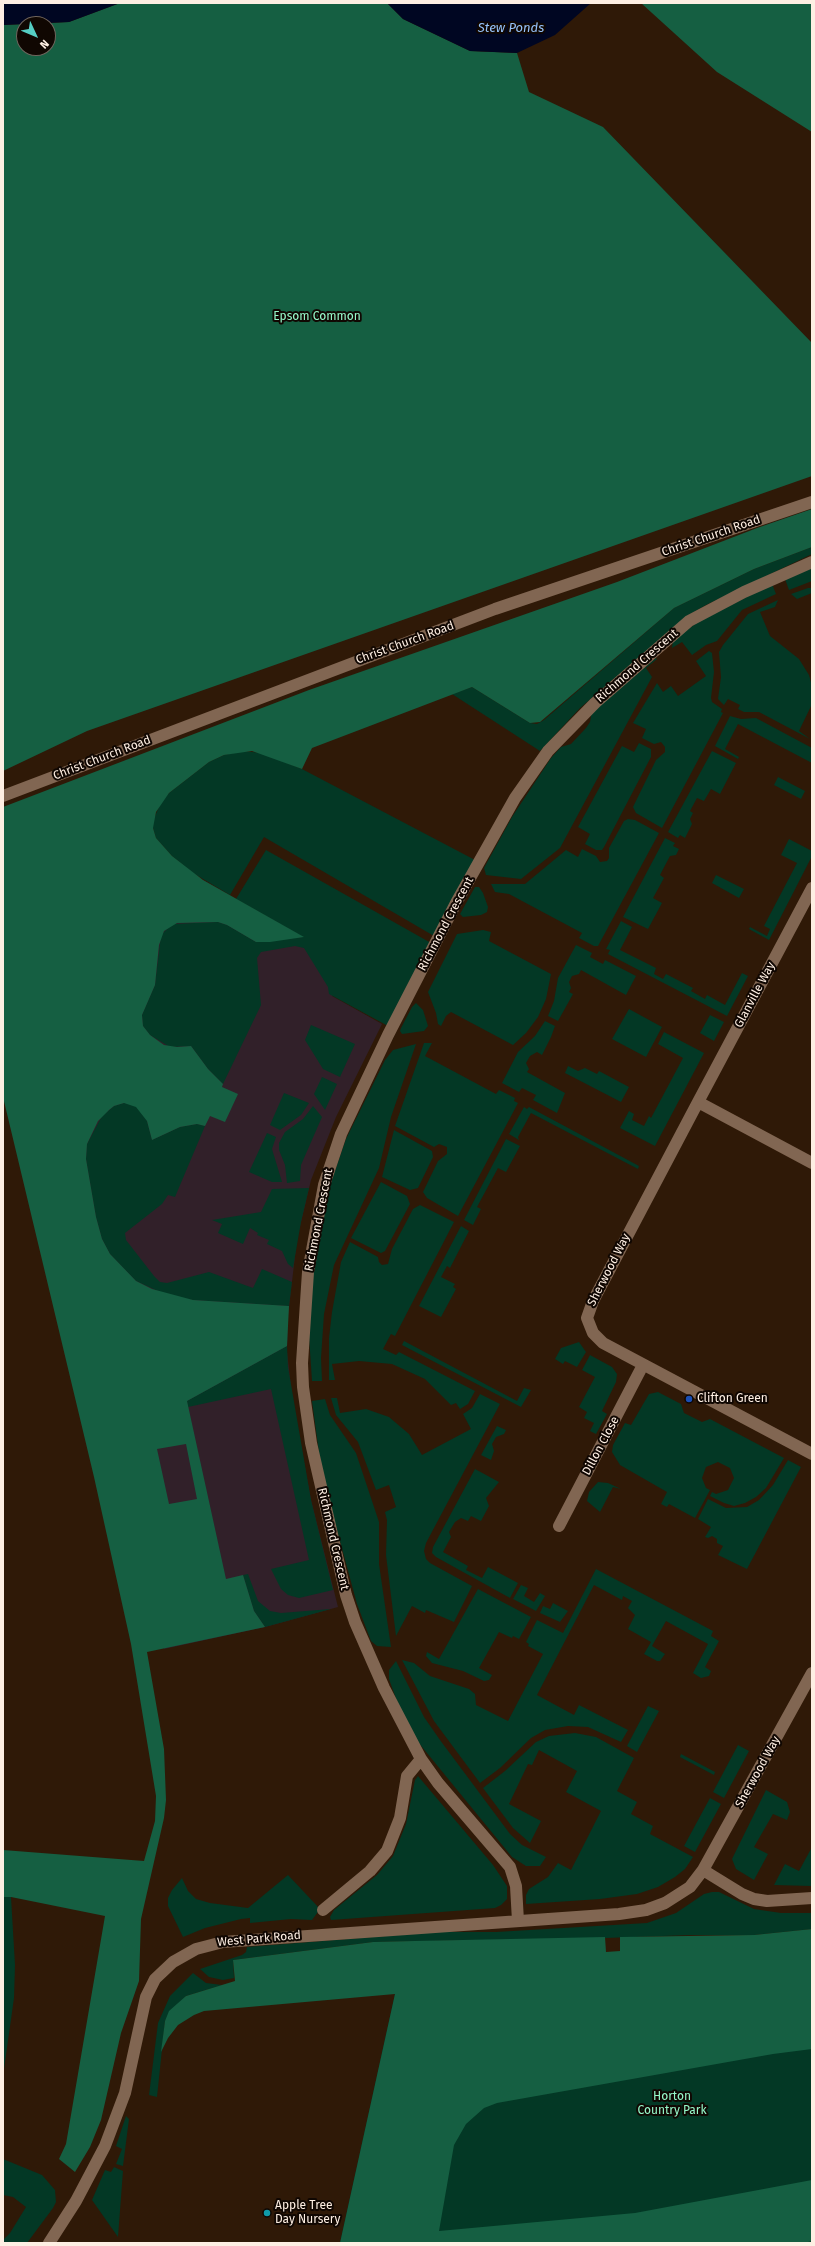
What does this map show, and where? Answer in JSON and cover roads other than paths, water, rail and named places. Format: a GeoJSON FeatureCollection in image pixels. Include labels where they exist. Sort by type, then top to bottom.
{"type":"FeatureCollection","features":[{"type":"Feature","properties":{"kind":"street","name":"Christ Church Road"},"geometry":{"type":"LineString","coordinates":[[3,796],[495,609],[812,502]]}},
{"type":"Feature","properties":{"kind":"street","name":"Richmond Crescent"},"geometry":{"type":"LineString","coordinates":[[518,1920],[516,1886],[510,1867],[438,1783],[421,1758],[384,1688],[355,1622],[346,1595],[307,1423],[302,1362],[308,1272],[324,1185],[345,1124],[388,1035],[456,903],[515,798],[548,751],[610,689],[689,621],[744,592],[812,562]]}},
{"type":"Feature","properties":{"kind":"street","name":"Glanville Way"},"geometry":{"type":"LineString","coordinates":[[698,1102],[812,888]]}},
{"type":"Feature","properties":{"kind":"street"},"geometry":{"type":"LineString","coordinates":[[698,1102],[812,1163]]}},
{"type":"Feature","properties":{"kind":"street","name":"Sherwood Way"},"geometry":{"type":"LineString","coordinates":[[698,1102],[588,1312],[589,1326],[598,1340],[812,1454]]}},
{"type":"Feature","properties":{"kind":"street","name":"Dillon Close"},"geometry":{"type":"LineString","coordinates":[[559,1526],[643,1365]]}},
{"type":"Feature","properties":{"kind":"street","name":"Sherwood Way"},"geometry":{"type":"LineString","coordinates":[[518,1920],[619,1914],[653,1908],[681,1894],[695,1882],[703,1870],[812,1673]]}},
{"type":"Feature","properties":{"kind":"street"},"geometry":{"type":"LineString","coordinates":[[324,1910],[370,1871],[387,1851],[400,1818],[408,1776],[421,1758]]}},
{"type":"Feature","properties":{"kind":"street"},"geometry":{"type":"LineString","coordinates":[[703,1870],[742,1894],[754,1899],[774,1901],[812,1898]]}},
{"type":"Feature","properties":{"kind":"street","name":"West Park Road"},"geometry":{"type":"LineString","coordinates":[[49,2243],[76,2201],[112,2129],[130,2076],[148,1991],[161,1973],[184,1954],[201,1947],[223,1942],[518,1920]]}},
{"type":"Feature","properties":{"kind":"water"},"geometry":{"type":"Polygon","coordinates":[[[3,3],[120,3],[69,22],[56,23],[56,16],[16,16],[16,24],[3,25],[3,3]]]}},
{"type":"Feature","properties":{"kind":"water","name":"Stew Ponds"},"geometry":{"type":"Polygon","coordinates":[[[387,3],[591,3],[555,35],[517,53],[470,51],[403,19],[387,3]]]}},
{"type":"Feature","properties":{"kind":"place","name":"Clifton Green"},"geometry":{"type":"Point","coordinates":[689,1399]}},
{"type":"Feature","properties":{"kind":"place","name":"Apple Tree Day Nursery"},"geometry":{"type":"Point","coordinates":[267,2213]}},
{"type":"Feature","properties":{"kind":"park label","name":"Epsom Common"},"geometry":{"type":"Point","coordinates":[317,317]}},
{"type":"Feature","properties":{"kind":"park label","name":"Horton Country Park"},"geometry":{"type":"Point","coordinates":[672,2104]}}]}
